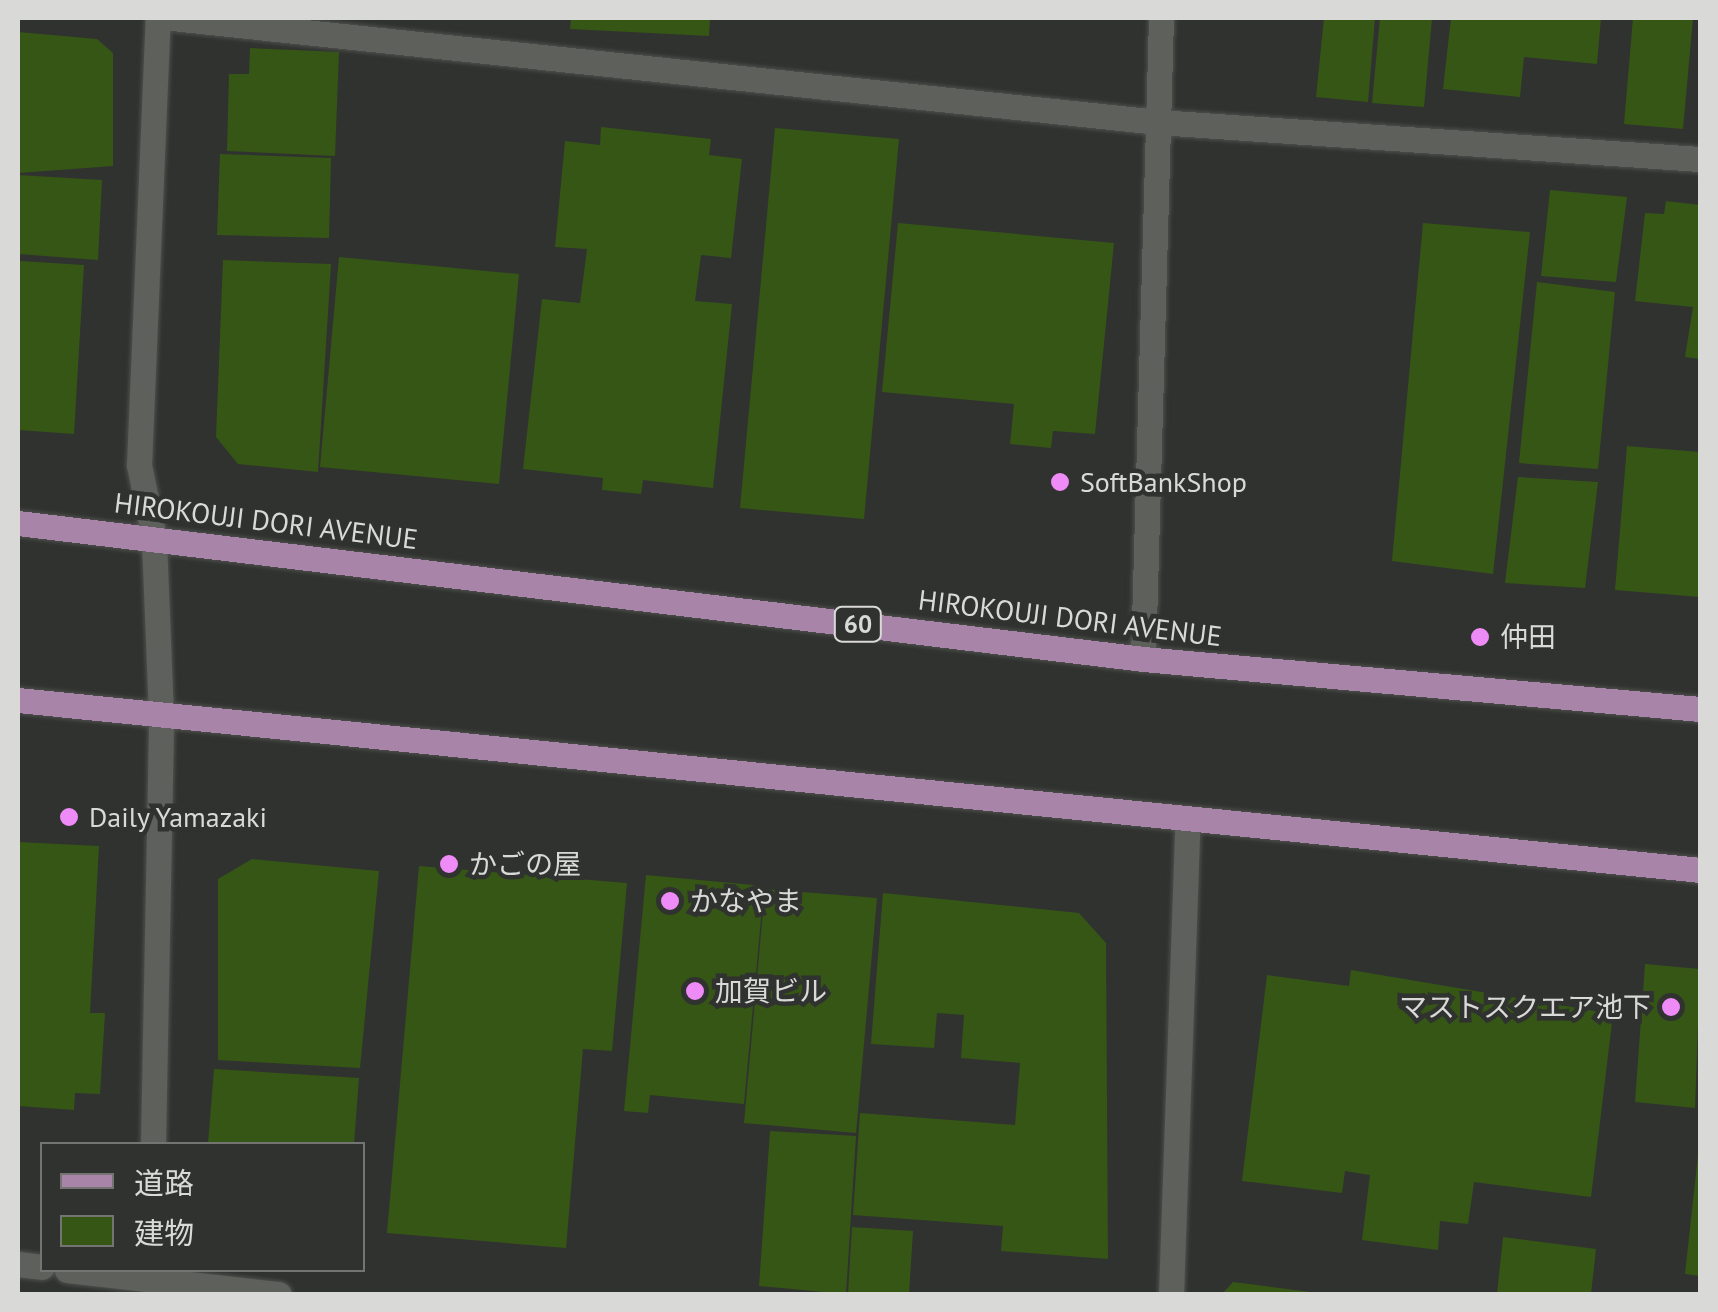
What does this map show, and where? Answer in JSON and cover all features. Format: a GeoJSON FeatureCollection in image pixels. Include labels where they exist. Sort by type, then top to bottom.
{"type":"FeatureCollection","features":[{"type":"Feature","properties":{"kind":"main road","name":"HIROKOUJI DORI AVENUE"},"geometry":{"type":"LineString","coordinates":[[18,523],[1143,659],[1700,710]]}},
{"type":"Feature","properties":{"kind":"main road"},"geometry":{"type":"LineString","coordinates":[[18,700],[1700,870]]}},
{"type":"Feature","properties":{"kind":"street"},"geometry":{"type":"LineString","coordinates":[[153,1142],[161,715],[154,537],[138,465],[158,18]]}},
{"type":"Feature","properties":{"kind":"street"},"geometry":{"type":"LineString","coordinates":[[172,18],[1158,122],[1700,159]]}},
{"type":"Feature","properties":{"kind":"street"},"geometry":{"type":"LineString","coordinates":[[1143,659],[1161,18]]}},
{"type":"Feature","properties":{"kind":"street"},"geometry":{"type":"LineString","coordinates":[[1171,1294],[1188,818]]}},
{"type":"Feature","properties":{"kind":"street"},"geometry":{"type":"LineString","coordinates":[[82,1272],[279,1294]]}},
{"type":"Feature","properties":{"kind":"building"},"geometry":{"type":"Polygon","coordinates":[[[571,18],[710,18],[709,36],[570,29],[571,18]]]}},
{"type":"Feature","properties":{"kind":"building"},"geometry":{"type":"Polygon","coordinates":[[[1324,18],[1375,18],[1368,102],[1316,97],[1324,18]]]}},
{"type":"Feature","properties":{"kind":"building"},"geometry":{"type":"Polygon","coordinates":[[[1380,18],[1432,18],[1424,107],[1372,103],[1380,18]]]}},
{"type":"Feature","properties":{"kind":"building"},"geometry":{"type":"Polygon","coordinates":[[[1451,18],[1601,18],[1597,64],[1524,57],[1520,97],[1443,89],[1451,18]]]}},
{"type":"Feature","properties":{"kind":"building"},"geometry":{"type":"Polygon","coordinates":[[[1633,18],[1693,18],[1683,129],[1624,124],[1633,18]]]}},
{"type":"Feature","properties":{"kind":"building"},"geometry":{"type":"Polygon","coordinates":[[[18,32],[97,39],[113,53],[113,166],[18,173],[18,32]]]}},
{"type":"Feature","properties":{"kind":"building"},"geometry":{"type":"Polygon","coordinates":[[[250,48],[339,52],[335,156],[227,151],[229,74],[249,74],[250,48]]]}},
{"type":"Feature","properties":{"kind":"building"},"geometry":{"type":"Polygon","coordinates":[[[601,127],[711,139],[709,155],[742,159],[731,258],[701,255],[695,301],[732,304],[713,488],[643,480],[641,494],[602,490],[603,478],[523,469],[542,299],[580,303],[587,249],[555,247],[565,141],[600,145],[601,127]]]}},
{"type":"Feature","properties":{"kind":"building"},"geometry":{"type":"Polygon","coordinates":[[[775,128],[899,139],[864,519],[740,508],[775,128]]]}},
{"type":"Feature","properties":{"kind":"building"},"geometry":{"type":"Polygon","coordinates":[[[220,154],[331,158],[329,238],[217,235],[220,154]]]}},
{"type":"Feature","properties":{"kind":"building"},"geometry":{"type":"Polygon","coordinates":[[[18,175],[102,180],[98,260],[18,254],[18,175]]]}},
{"type":"Feature","properties":{"kind":"building"},"geometry":{"type":"Polygon","coordinates":[[[1550,190],[1627,197],[1616,282],[1541,276],[1550,190]]]}},
{"type":"Feature","properties":{"kind":"building"},"geometry":{"type":"Polygon","coordinates":[[[1666,201],[1700,205],[1700,359],[1685,357],[1693,307],[1635,301],[1645,213],[1664,214],[1666,201]]]}},
{"type":"Feature","properties":{"kind":"building"},"geometry":{"type":"Polygon","coordinates":[[[898,223],[1114,243],[1095,434],[1053,431],[1051,448],[1010,444],[1014,404],[882,392],[898,223]]]}},
{"type":"Feature","properties":{"kind":"building"},"geometry":{"type":"Polygon","coordinates":[[[1423,223],[1530,232],[1493,574],[1392,561],[1423,223]]]}},
{"type":"Feature","properties":{"kind":"building"},"geometry":{"type":"Polygon","coordinates":[[[339,257],[519,274],[499,484],[320,467],[339,257]]]}},
{"type":"Feature","properties":{"kind":"building"},"geometry":{"type":"Polygon","coordinates":[[[223,260],[331,264],[318,472],[238,464],[216,437],[223,260]]]}},
{"type":"Feature","properties":{"kind":"building"},"geometry":{"type":"Polygon","coordinates":[[[20,261],[84,265],[74,434],[18,430],[20,261]]]}},
{"type":"Feature","properties":{"kind":"building"},"geometry":{"type":"Polygon","coordinates":[[[1537,282],[1615,292],[1598,469],[1519,463],[1537,282]]]}},
{"type":"Feature","properties":{"kind":"building"},"geometry":{"type":"Polygon","coordinates":[[[1627,446],[1700,452],[1700,597],[1615,590],[1627,446]]]}},
{"type":"Feature","properties":{"kind":"building"},"geometry":{"type":"Polygon","coordinates":[[[1518,477],[1598,482],[1585,588],[1505,583],[1518,477]]]}},
{"type":"Feature","properties":{"kind":"building"},"geometry":{"type":"Polygon","coordinates":[[[18,842],[99,846],[90,1013],[105,1013],[100,1094],[75,1093],[74,1110],[18,1106],[18,842]]]}},
{"type":"Feature","properties":{"kind":"building"},"geometry":{"type":"Polygon","coordinates":[[[252,859],[379,871],[360,1068],[218,1060],[218,879],[252,859]]]}},
{"type":"Feature","properties":{"kind":"building"},"geometry":{"type":"Polygon","coordinates":[[[419,866],[627,883],[612,1051],[583,1049],[566,1248],[387,1233],[419,866]]]}},
{"type":"Feature","properties":{"kind":"building","name":"加賀ビル"},"geometry":{"type":"Polygon","coordinates":[[[646,875],[764,886],[744,1104],[650,1095],[648,1113],[624,1111],[646,875]]]}},
{"type":"Feature","properties":{"kind":"building"},"geometry":{"type":"Polygon","coordinates":[[[765,889],[877,898],[856,1133],[744,1123],[765,889]]]}},
{"type":"Feature","properties":{"kind":"building"},"geometry":{"type":"Polygon","coordinates":[[[883,893],[1079,913],[1106,943],[1108,1259],[1001,1251],[1003,1226],[853,1215],[860,1113],[1015,1125],[1020,1063],[961,1058],[964,1015],[937,1013],[934,1048],[871,1044],[883,893]]]}},
{"type":"Feature","properties":{"kind":"building","name":"マストスクエア池下"},"geometry":{"type":"Polygon","coordinates":[[[1645,964],[1700,969],[1695,1108],[1635,1102],[1645,964]]]}},
{"type":"Feature","properties":{"kind":"building"},"geometry":{"type":"Polygon","coordinates":[[[1351,970],[1613,1014],[1591,1197],[1474,1182],[1468,1224],[1440,1221],[1438,1250],[1362,1240],[1370,1175],[1345,1171],[1342,1193],[1242,1181],[1267,975],[1349,986],[1351,970]]]}},
{"type":"Feature","properties":{"kind":"building"},"geometry":{"type":"Polygon","coordinates":[[[214,1069],[359,1078],[354,1142],[208,1142],[214,1069]]]}},
{"type":"Feature","properties":{"kind":"building"},"geometry":{"type":"Polygon","coordinates":[[[770,1131],[856,1136],[846,1294],[759,1286],[770,1131]]]}},
{"type":"Feature","properties":{"kind":"building"},"geometry":{"type":"Polygon","coordinates":[[[1700,1155],[1700,1276],[1685,1274],[1700,1155]]]}},
{"type":"Feature","properties":{"kind":"building"},"geometry":{"type":"Polygon","coordinates":[[[852,1227],[913,1231],[909,1294],[848,1294],[852,1227]]]}},
{"type":"Feature","properties":{"kind":"building"},"geometry":{"type":"Polygon","coordinates":[[[1503,1237],[1596,1249],[1591,1294],[1497,1294],[1503,1237]]]}},
{"type":"Feature","properties":{"kind":"building"},"geometry":{"type":"Polygon","coordinates":[[[1233,1282],[1310,1292],[1310,1294],[1222,1294],[1233,1282]]]}},
{"type":"Feature","properties":{"kind":"place","name":"SoftBankShop"},"geometry":{"type":"Point","coordinates":[1060,482]}},
{"type":"Feature","properties":{"kind":"place","name":"仲田"},"geometry":{"type":"Point","coordinates":[1480,637]}},
{"type":"Feature","properties":{"kind":"place","name":"Daily Yamazaki"},"geometry":{"type":"Point","coordinates":[69,817]}},
{"type":"Feature","properties":{"kind":"place","name":"かごの屋"},"geometry":{"type":"Point","coordinates":[449,864]}},
{"type":"Feature","properties":{"kind":"place","name":"かなやま"},"geometry":{"type":"Point","coordinates":[670,901]}},
{"type":"Feature","properties":{"kind":"place","name":"加賀ビル"},"geometry":{"type":"Point","coordinates":[695,991]}},
{"type":"Feature","properties":{"kind":"place","name":"マストスクエア池下"},"geometry":{"type":"Point","coordinates":[1671,1007]}}]}
